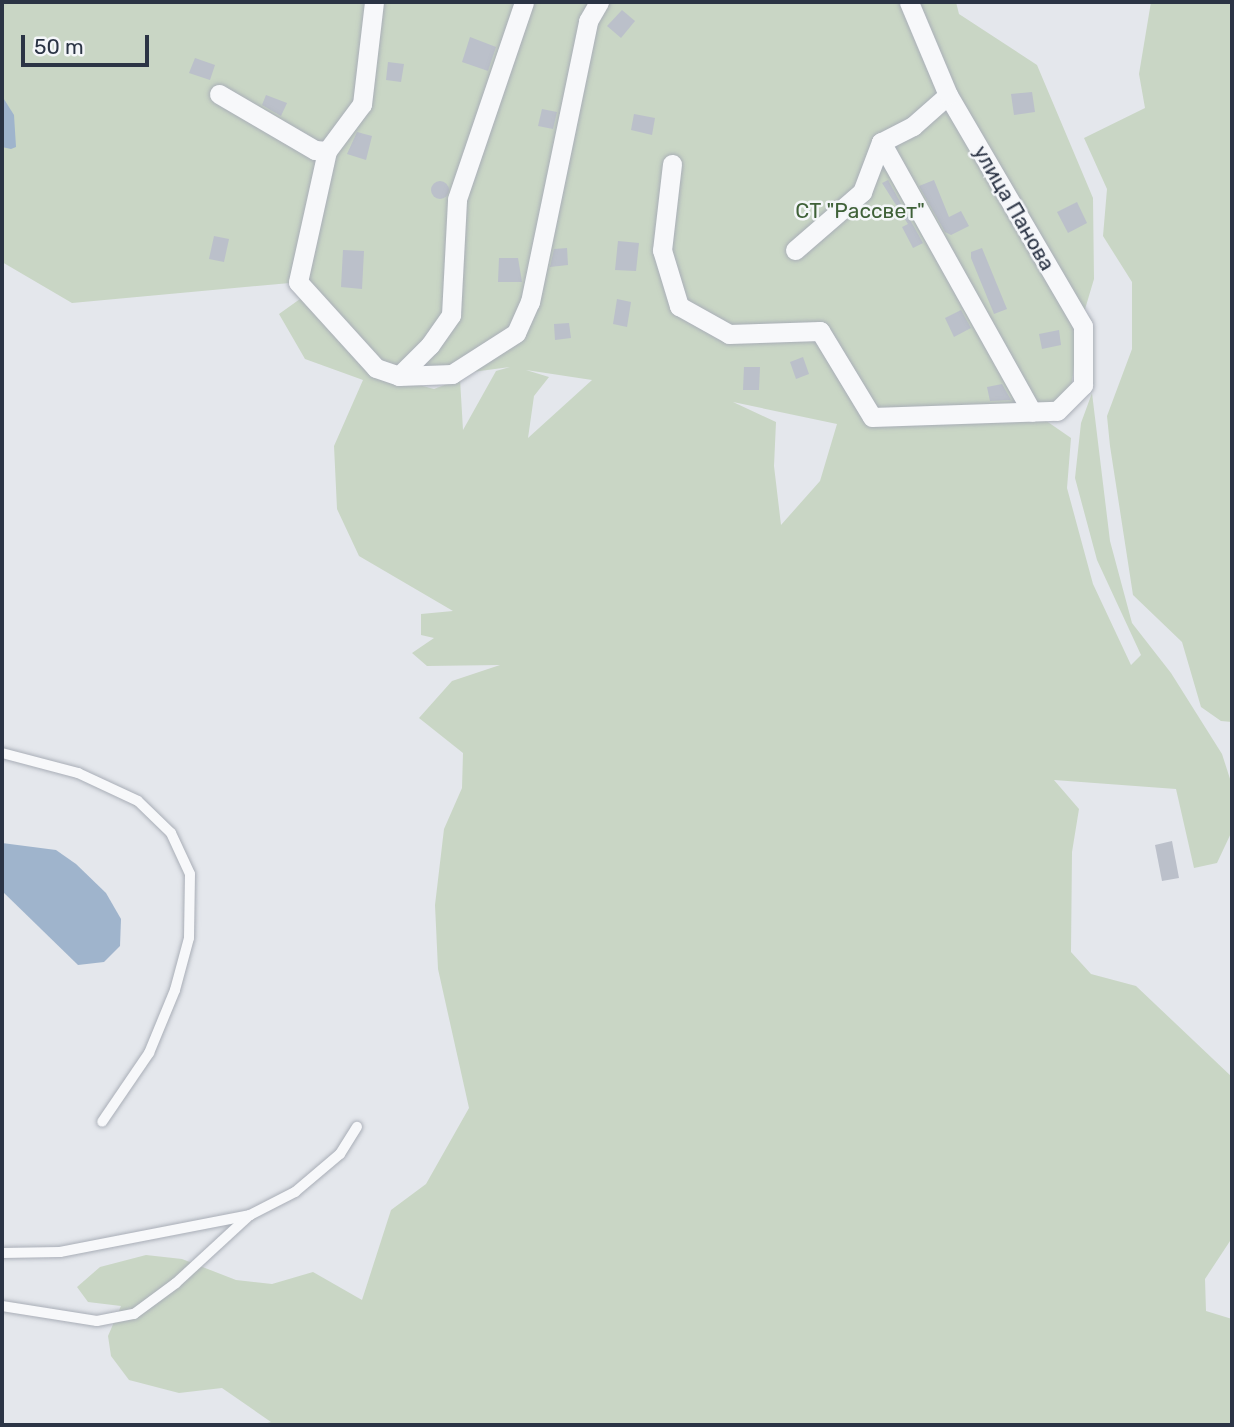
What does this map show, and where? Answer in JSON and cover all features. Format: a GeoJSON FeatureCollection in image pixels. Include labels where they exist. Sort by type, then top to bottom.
{"type":"FeatureCollection","features":[{"type":"Feature","properties":{"kind":"street"},"geometry":{"type":"LineString","coordinates":[[374,2],[362,104],[327,151],[298,282],[376,368],[399,376],[452,374],[516,332],[530,302],[588,21],[599,2]]}},
{"type":"Feature","properties":{"kind":"street"},"geometry":{"type":"LineString","coordinates":[[399,376],[430,345],[451,315],[457,199],[524,2]]}},
{"type":"Feature","properties":{"kind":"street","name":"улица Панова"},"geometry":{"type":"LineString","coordinates":[[909,2],[948,95],[1083,326],[1083,385],[1057,411],[1032,412]]}},
{"type":"Feature","properties":{"kind":"street"},"geometry":{"type":"LineString","coordinates":[[219,94],[315,150],[327,151]]}},
{"type":"Feature","properties":{"kind":"street"},"geometry":{"type":"LineString","coordinates":[[795,250],[862,192],[881,142],[913,126],[948,95]]}},
{"type":"Feature","properties":{"kind":"street"},"geometry":{"type":"LineString","coordinates":[[672,164],[662,250],[679,306],[729,334],[820,331],[872,416],[1032,412],[881,142]]}},
{"type":"Feature","properties":{"kind":"lane"},"geometry":{"type":"LineString","coordinates":[[2,753],[78,773],[138,801],[171,833],[190,874],[189,938],[175,990],[149,1053],[102,1122]]}},
{"type":"Feature","properties":{"kind":"lane"},"geometry":{"type":"LineString","coordinates":[[2,1306],[97,1321],[134,1314],[176,1283],[250,1215],[295,1192],[340,1154],[357,1127]]}},
{"type":"Feature","properties":{"kind":"lane"},"geometry":{"type":"LineString","coordinates":[[2,1253],[60,1252],[250,1215]]}},
{"type":"Feature","properties":{"kind":"green space","name":"СТ \"Рассвет\""},"geometry":{"type":"Polygon","coordinates":[[[2,2],[956,2],[959,14],[1037,65],[1093,198],[1094,279],[1077,336],[1071,393],[1045,420],[1071,438],[1067,488],[1093,584],[1131,665],[1141,655],[1097,560],[1075,478],[1081,423],[1092,393],[1110,541],[1132,623],[1171,673],[1222,754],[1232,785],[1232,831],[1217,863],[1194,868],[1176,789],[1054,780],[1079,809],[1072,852],[1071,952],[1091,974],[1136,986],[1232,1077],[1232,1238],[1205,1279],[1206,1311],[1232,1319],[1232,1425],[260,1425],[271,1422],[222,1388],[179,1393],[129,1380],[111,1356],[108,1336],[121,1306],[88,1302],[77,1287],[100,1267],[146,1255],[182,1259],[236,1280],[272,1284],[313,1272],[362,1300],[391,1210],[426,1184],[469,1108],[438,969],[435,905],[444,829],[462,788],[463,753],[419,718],[452,681],[500,665],[427,666],[412,653],[434,638],[421,635],[421,614],[453,611],[359,556],[337,509],[334,446],[363,380],[305,359],[279,314],[300,299],[290,283],[72,303],[2,262],[2,2]],[[510,367],[404,381],[434,389],[460,379],[463,430],[496,371],[510,367]],[[526,370],[549,377],[534,396],[528,438],[592,380],[526,370]],[[733,402],[776,422],[774,466],[781,525],[820,481],[837,424],[733,402]]]}},
{"type":"Feature","properties":{"kind":"green space"},"geometry":{"type":"Polygon","coordinates":[[[1151,2],[1232,2],[1232,722],[1221,721],[1201,707],[1182,642],[1133,595],[1110,446],[1107,416],[1132,349],[1132,282],[1103,236],[1107,189],[1084,138],[1145,108],[1139,74],[1151,2]]]}},
{"type":"Feature","properties":{"kind":"water"},"geometry":{"type":"Polygon","coordinates":[[[2,96],[14,115],[16,147],[11,149],[2,147],[2,96]]]}},
{"type":"Feature","properties":{"kind":"water"},"geometry":{"type":"Polygon","coordinates":[[[2,843],[56,850],[76,864],[106,893],[121,919],[120,946],[104,962],[78,965],[2,891],[2,843]]]}},
{"type":"Feature","properties":{"kind":"building"},"geometry":{"type":"Polygon","coordinates":[[[622,10],[635,21],[621,38],[607,26],[622,10]]]}},
{"type":"Feature","properties":{"kind":"building"},"geometry":{"type":"Polygon","coordinates":[[[470,37],[496,47],[488,71],[462,62],[470,37]]]}},
{"type":"Feature","properties":{"kind":"building"},"geometry":{"type":"Polygon","coordinates":[[[195,58],[215,65],[210,80],[189,73],[195,58]]]}},
{"type":"Feature","properties":{"kind":"building"},"geometry":{"type":"Polygon","coordinates":[[[388,62],[404,64],[401,82],[386,80],[388,62]]]}},
{"type":"Feature","properties":{"kind":"building"},"geometry":{"type":"Polygon","coordinates":[[[1032,92],[1035,112],[1014,115],[1011,94],[1032,92]]]}},
{"type":"Feature","properties":{"kind":"building"},"geometry":{"type":"Polygon","coordinates":[[[266,95],[287,103],[281,116],[262,105],[266,95]]]}},
{"type":"Feature","properties":{"kind":"building"},"geometry":{"type":"Polygon","coordinates":[[[542,109],[557,112],[553,129],[538,126],[542,109]]]}},
{"type":"Feature","properties":{"kind":"building"},"geometry":{"type":"Polygon","coordinates":[[[634,114],[655,118],[652,135],[631,130],[634,114]]]}},
{"type":"Feature","properties":{"kind":"building"},"geometry":{"type":"Polygon","coordinates":[[[357,132],[372,136],[366,160],[347,154],[357,132]]]}},
{"type":"Feature","properties":{"kind":"building"},"geometry":{"type":"Polygon","coordinates":[[[888,180],[923,243],[913,248],[902,227],[908,224],[882,183],[888,180]]]}},
{"type":"Feature","properties":{"kind":"building"},"geometry":{"type":"Polygon","coordinates":[[[934,180],[949,217],[961,211],[969,226],[951,235],[945,232],[919,186],[934,180]]]}},
{"type":"Feature","properties":{"kind":"building"},"geometry":{"type":"Polygon","coordinates":[[[440,181],[446,184],[449,190],[446,196],[440,199],[434,196],[431,190],[434,184],[440,181]]]}},
{"type":"Feature","properties":{"kind":"building"},"geometry":{"type":"Polygon","coordinates":[[[1077,202],[1087,223],[1068,233],[1057,212],[1077,202]]]}},
{"type":"Feature","properties":{"kind":"building"},"geometry":{"type":"Polygon","coordinates":[[[214,236],[229,239],[224,262],[209,259],[214,236]]]}},
{"type":"Feature","properties":{"kind":"building"},"geometry":{"type":"Polygon","coordinates":[[[618,241],[639,243],[636,271],[615,270],[618,241]]]}},
{"type":"Feature","properties":{"kind":"building"},"geometry":{"type":"Polygon","coordinates":[[[567,248],[568,265],[550,267],[554,249],[567,248]]]}},
{"type":"Feature","properties":{"kind":"building"},"geometry":{"type":"Polygon","coordinates":[[[982,248],[1007,309],[994,314],[971,258],[971,252],[982,248]]]}},
{"type":"Feature","properties":{"kind":"building"},"geometry":{"type":"Polygon","coordinates":[[[343,250],[364,251],[362,289],[341,287],[343,250]]]}},
{"type":"Feature","properties":{"kind":"building"},"geometry":{"type":"Polygon","coordinates":[[[499,258],[518,258],[522,282],[498,282],[499,258]]]}},
{"type":"Feature","properties":{"kind":"building"},"geometry":{"type":"Polygon","coordinates":[[[617,299],[631,302],[627,327],[613,324],[617,299]]]}},
{"type":"Feature","properties":{"kind":"building"},"geometry":{"type":"Polygon","coordinates":[[[961,310],[971,328],[954,337],[945,318],[961,310]]]}},
{"type":"Feature","properties":{"kind":"building"},"geometry":{"type":"Polygon","coordinates":[[[569,323],[571,338],[555,340],[554,324],[569,323]]]}},
{"type":"Feature","properties":{"kind":"building"},"geometry":{"type":"Polygon","coordinates":[[[1059,330],[1061,345],[1042,349],[1039,334],[1059,330]]]}},
{"type":"Feature","properties":{"kind":"building"},"geometry":{"type":"Polygon","coordinates":[[[803,357],[809,374],[796,379],[790,362],[803,357]]]}},
{"type":"Feature","properties":{"kind":"building"},"geometry":{"type":"Polygon","coordinates":[[[744,367],[760,367],[759,390],[743,390],[744,367]]]}},
{"type":"Feature","properties":{"kind":"building"},"geometry":{"type":"Polygon","coordinates":[[[1002,384],[1011,400],[990,401],[987,387],[1002,384]]]}},
{"type":"Feature","properties":{"kind":"building"},"geometry":{"type":"Polygon","coordinates":[[[1172,841],[1179,878],[1162,881],[1155,845],[1172,841]]]}}]}
